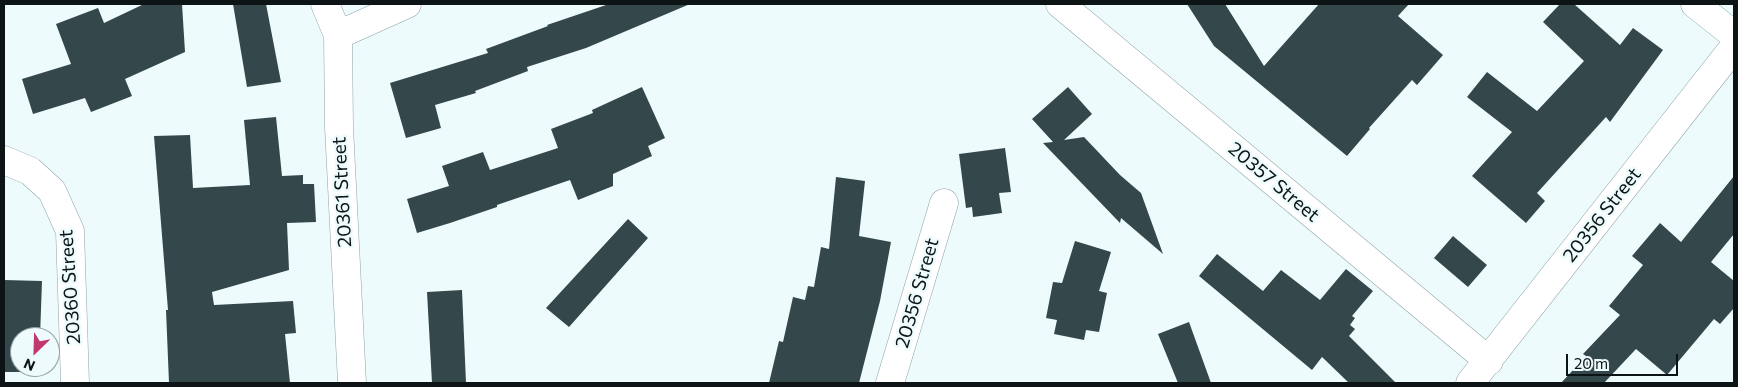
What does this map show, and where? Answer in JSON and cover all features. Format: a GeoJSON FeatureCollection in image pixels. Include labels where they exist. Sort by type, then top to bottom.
{"type":"FeatureCollection","features":[{"type":"Feature","properties":{"kind":"street","name":"20361 Street"},"geometry":{"type":"LineString","coordinates":[[325,4],[338,35],[339,127],[352,383]]}},
{"type":"Feature","properties":{"kind":"street"},"geometry":{"type":"LineString","coordinates":[[338,35],[407,4]]}},
{"type":"Feature","properties":{"kind":"street","name":"20357 Street"},"geometry":{"type":"LineString","coordinates":[[1060,4],[1489,361]]}},
{"type":"Feature","properties":{"kind":"street"},"geometry":{"type":"LineString","coordinates":[[1695,4],[1734,35]]}},
{"type":"Feature","properties":{"kind":"street","name":"20356 Street"},"geometry":{"type":"LineString","coordinates":[[1470,383],[1734,47]]}},
{"type":"Feature","properties":{"kind":"street","name":"20360 Street"},"geometry":{"type":"LineString","coordinates":[[4,160],[30,171],[52,191],[70,231],[75,383]]}},
{"type":"Feature","properties":{"kind":"street","name":"20356 Street"},"geometry":{"type":"LineString","coordinates":[[890,383],[944,203]]}},
{"type":"Feature","properties":{"kind":"building"},"geometry":{"type":"Polygon","coordinates":[[[144,4],[182,4],[185,52],[125,79],[132,96],[91,112],[85,98],[33,114],[22,79],[71,64],[56,24],[98,8],[104,23],[144,4]]]}},
{"type":"Feature","properties":{"kind":"building"},"geometry":{"type":"Polygon","coordinates":[[[233,4],[266,4],[281,82],[247,87],[233,4]]]}},
{"type":"Feature","properties":{"kind":"building"},"geometry":{"type":"Polygon","coordinates":[[[609,4],[690,4],[586,48],[527,67],[528,71],[475,91],[476,93],[435,105],[441,128],[406,138],[390,83],[488,53],[486,49],[547,25],[609,4]]]}},
{"type":"Feature","properties":{"kind":"building"},"geometry":{"type":"Polygon","coordinates":[[[1187,4],[1225,4],[1264,66],[1319,4],[1409,4],[1398,16],[1443,55],[1417,85],[1412,80],[1347,156],[1214,46],[1187,4]]]}},
{"type":"Feature","properties":{"kind":"building"},"geometry":{"type":"Polygon","coordinates":[[[1560,4],[1574,4],[1620,45],[1633,28],[1663,50],[1610,122],[1606,117],[1537,193],[1545,201],[1526,223],[1472,176],[1512,132],[1467,97],[1487,72],[1537,111],[1584,61],[1543,22],[1560,4]]]}},
{"type":"Feature","properties":{"kind":"building"},"geometry":{"type":"Polygon","coordinates":[[[642,87],[665,138],[648,146],[652,156],[613,174],[613,186],[578,200],[570,180],[497,205],[497,207],[417,233],[407,199],[449,186],[442,166],[483,152],[490,170],[558,148],[551,129],[593,113],[592,110],[642,87]]]}},
{"type":"Feature","properties":{"kind":"building"},"geometry":{"type":"Polygon","coordinates":[[[1068,87],[1092,114],[1064,140],[1084,137],[1120,175],[1141,193],[1163,254],[1121,218],[1120,223],[1043,143],[1053,142],[1032,119],[1068,87]]]}},
{"type":"Feature","properties":{"kind":"building"},"geometry":{"type":"Polygon","coordinates":[[[276,117],[282,176],[303,175],[303,184],[314,184],[316,222],[287,223],[289,270],[212,292],[214,305],[293,301],[296,333],[285,334],[290,383],[169,383],[166,310],[168,310],[154,136],[190,135],[193,188],[250,185],[244,120],[276,117]]]}},
{"type":"Feature","properties":{"kind":"building"},"geometry":{"type":"Polygon","coordinates":[[[1005,148],[1011,192],[999,193],[1002,213],[973,217],[972,207],[966,208],[959,154],[1005,148]]]}},
{"type":"Feature","properties":{"kind":"building"},"geometry":{"type":"Polygon","coordinates":[[[1734,176],[1734,234],[1711,262],[1734,281],[1734,308],[1720,324],[1714,319],[1667,375],[1636,349],[1604,383],[1561,383],[1586,356],[1583,354],[1620,315],[1609,306],[1643,265],[1632,256],[1660,223],[1681,242],[1734,176]]]}},
{"type":"Feature","properties":{"kind":"building"},"geometry":{"type":"Polygon","coordinates":[[[836,177],[865,181],[859,236],[891,242],[880,301],[859,383],[769,383],[779,341],[783,342],[793,297],[805,300],[808,286],[814,287],[821,247],[829,249],[836,177]]]}},
{"type":"Feature","properties":{"kind":"building"},"geometry":{"type":"Polygon","coordinates":[[[628,219],[648,238],[569,327],[546,308],[628,219]]]}},
{"type":"Feature","properties":{"kind":"building"},"geometry":{"type":"Polygon","coordinates":[[[1453,236],[1487,265],[1468,287],[1434,258],[1453,236]]]}},
{"type":"Feature","properties":{"kind":"building"},"geometry":{"type":"Polygon","coordinates":[[[1075,241],[1111,252],[1099,291],[1107,293],[1099,332],[1086,330],[1084,340],[1054,334],[1057,320],[1046,318],[1053,282],[1062,283],[1075,241]]]}},
{"type":"Feature","properties":{"kind":"building"},"geometry":{"type":"Polygon","coordinates":[[[1217,254],[1263,291],[1281,270],[1320,300],[1346,269],[1373,291],[1352,316],[1355,318],[1350,325],[1355,329],[1349,336],[1396,383],[1349,383],[1322,357],[1312,370],[1199,276],[1217,254]]]}},
{"type":"Feature","properties":{"kind":"building"},"geometry":{"type":"Polygon","coordinates":[[[4,280],[42,281],[40,327],[10,327],[10,372],[4,372],[4,280]]]}},
{"type":"Feature","properties":{"kind":"building"},"geometry":{"type":"Polygon","coordinates":[[[462,290],[466,383],[432,383],[427,292],[462,290]]]}},
{"type":"Feature","properties":{"kind":"building"},"geometry":{"type":"Polygon","coordinates":[[[1189,322],[1211,383],[1178,383],[1158,334],[1189,322]]]}}]}
